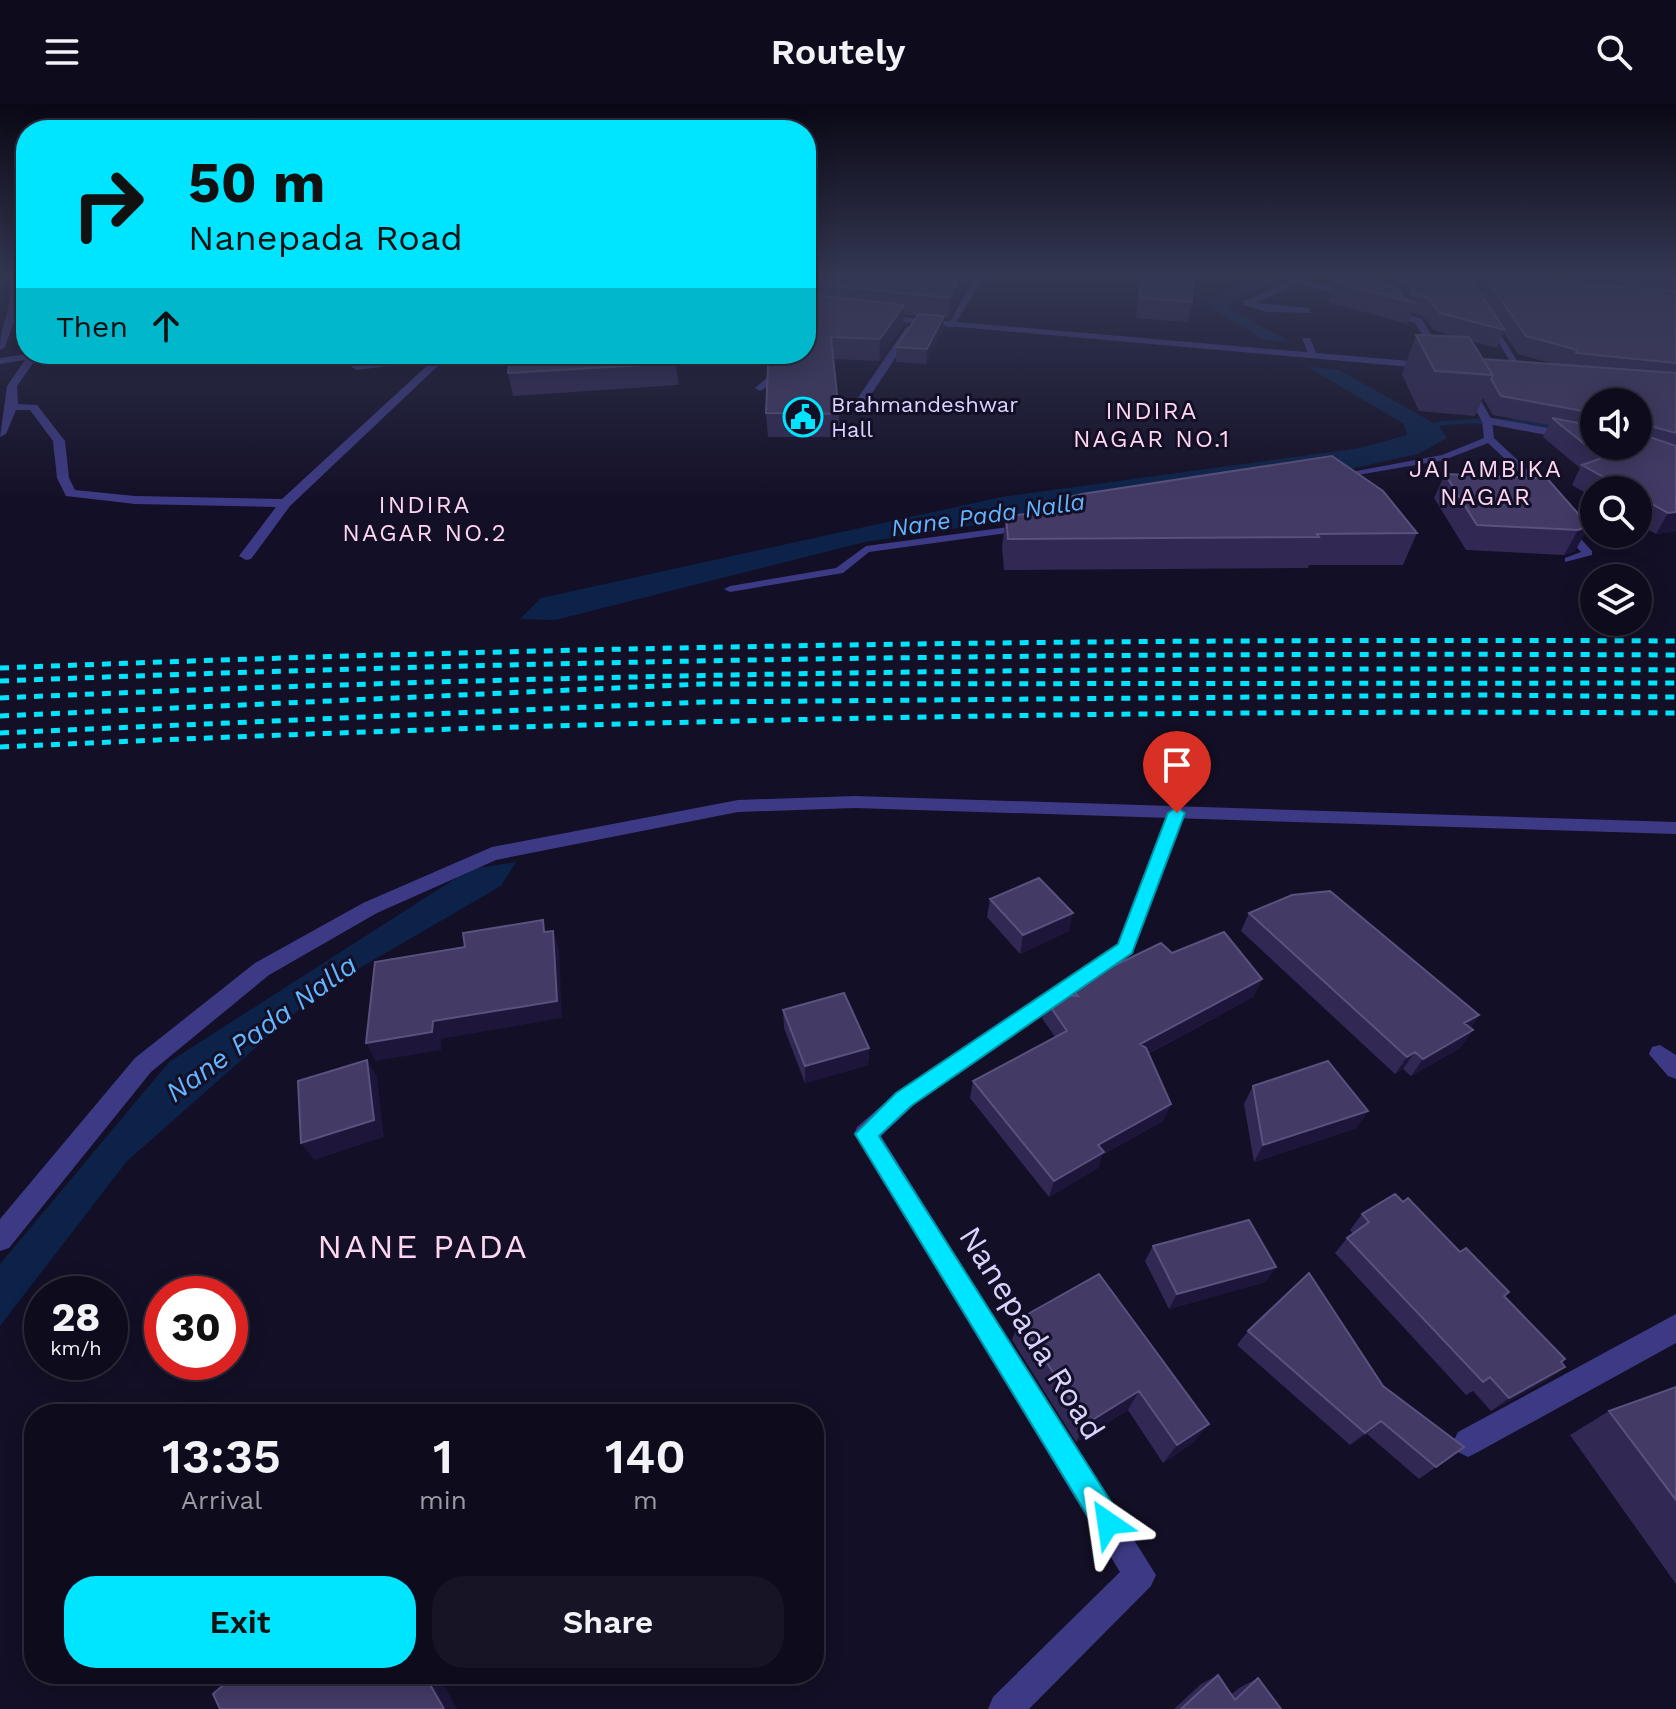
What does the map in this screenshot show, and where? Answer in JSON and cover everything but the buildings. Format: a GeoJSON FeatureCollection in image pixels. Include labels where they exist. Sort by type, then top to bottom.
{"type":"FeatureCollection","features":[{"type":"Feature","properties":{"kind":"street"},"geometry":{"type":"LineString","coordinates":[[859,405],[894,352]]}},
{"type":"Feature","properties":{"kind":"street"},"geometry":{"type":"LineString","coordinates":[[1266,352],[1454,367]]}},
{"type":"Feature","properties":{"kind":"street"},"geometry":{"type":"LineString","coordinates":[[1312,352],[1314,356]]}},
{"type":"Feature","properties":{"kind":"street"},"geometry":{"type":"LineString","coordinates":[[1438,352],[1454,367],[1487,421],[1580,438]]}},
{"type":"Feature","properties":{"kind":"street"},"geometry":{"type":"LineString","coordinates":[[1508,352],[1522,373]]}},
{"type":"Feature","properties":{"kind":"street"},"geometry":{"type":"LineString","coordinates":[[0,434],[12,407],[12,386],[27,364]]}},
{"type":"Feature","properties":{"kind":"street"},"geometry":{"type":"LineString","coordinates":[[356,364],[357,367],[382,364]]}},
{"type":"Feature","properties":{"kind":"street"},"geometry":{"type":"LineString","coordinates":[[246,556],[285,503],[435,364]]}},
{"type":"Feature","properties":{"kind":"street"},"geometry":{"type":"LineString","coordinates":[[760,388],[772,379],[781,364]]}},
{"type":"Feature","properties":{"kind":"street"},"geometry":{"type":"LineString","coordinates":[[1509,372],[1537,375]]}},
{"type":"Feature","properties":{"kind":"street"},"geometry":{"type":"LineString","coordinates":[[12,407],[33,407],[59,441],[63,478],[70,493],[123,500],[285,503]]}},
{"type":"Feature","properties":{"kind":"street"},"geometry":{"type":"LineString","coordinates":[[0,1239],[143,1065],[262,969],[370,908],[492,854],[738,806],[855,802],[1676,828]]}},
{"type":"Feature","properties":{"kind":"street","name":"Nanepada Road"},"geometry":{"type":"LineString","coordinates":[[904,1100],[866,1134],[1140,1575],[1005,1709]]}},
{"type":"Feature","properties":{"kind":"street"},"geometry":{"type":"LineString","coordinates":[[1468,1442],[1676,1328]]}},
{"type":"Feature","properties":{"kind":"lane"},"geometry":{"type":"LineString","coordinates":[[1487,421],[1489,439],[1523,470],[1543,503]]}},
{"type":"Feature","properties":{"kind":"lane"},"geometry":{"type":"LineString","coordinates":[[1326,477],[1444,457],[1489,439]]}},
{"type":"Feature","properties":{"kind":"lane"},"geometry":{"type":"LineString","coordinates":[[1561,523],[1588,553],[1569,560]]}},
{"type":"Feature","properties":{"kind":"lane"},"geometry":{"type":"LineString","coordinates":[[730,589],[839,571],[866,549],[1030,527]]}},
{"type":"Feature","properties":{"kind":"lane"},"geometry":{"type":"LineString","coordinates":[[904,1100],[1125,948],[1177,813]]}},
{"type":"Feature","properties":{"kind":"water","name":"Nane Pada Nalla"},"geometry":{"type":"Polygon","coordinates":[[[1306,366],[1339,370],[1439,426],[1447,438],[1418,454],[1349,469],[865,542],[555,620],[520,619],[541,598],[1001,497],[1360,448],[1407,435],[1404,424],[1306,366]]]}},
{"type":"Feature","properties":{"kind":"water","name":"Nane Pada Nalla"},"geometry":{"type":"Polygon","coordinates":[[[516,862],[501,886],[320,991],[127,1161],[38,1276],[24,1276],[24,1295],[0,1326],[0,1264],[169,1062],[470,869],[516,862]]]}},
{"type":"Feature","properties":{"kind":"waterway"},"geometry":{"type":"LineString","coordinates":[[1421,426],[1486,420],[1550,425],[1580,431]]}},
{"type":"Feature","properties":{"kind":"railway"},"geometry":{"type":"LineString","coordinates":[[0,668],[419,654],[838,645],[1676,641]]}},
{"type":"Feature","properties":{"kind":"railway"},"geometry":{"type":"LineString","coordinates":[[0,681],[629,662],[1257,655],[1676,655]]}},
{"type":"Feature","properties":{"kind":"railway"},"geometry":{"type":"LineString","coordinates":[[0,698],[210,689],[838,673],[1257,669],[1676,670]]}},
{"type":"Feature","properties":{"kind":"railway"},"geometry":{"type":"LineString","coordinates":[[0,716],[702,684],[1676,683]]}},
{"type":"Feature","properties":{"kind":"railway"},"geometry":{"type":"LineString","coordinates":[[0,733],[704,702],[1484,695],[1676,697]]}},
{"type":"Feature","properties":{"kind":"railway"},"geometry":{"type":"LineString","coordinates":[[0,747],[419,730],[838,719],[1257,713],[1676,713]]}},
{"type":"Feature","properties":{"kind":"place","name":"Brahmandeshwar Hall"},"geometry":{"type":"Point","coordinates":[803,417]}},
{"type":"Feature","properties":{"kind":"district","name":"INDIRA NAGAR NO.1"},"geometry":{"type":"Point","coordinates":[1152,425]}},
{"type":"Feature","properties":{"kind":"district","name":"JAI AMBIKA NAGAR"},"geometry":{"type":"Point","coordinates":[1486,483]}},
{"type":"Feature","properties":{"kind":"district","name":"INDIRA NAGAR NO.2"},"geometry":{"type":"Point","coordinates":[425,519]}},
{"type":"Feature","properties":{"kind":"district","name":"NANE PADA"},"geometry":{"type":"Point","coordinates":[423,1246]}},
{"type":"Feature","properties":{"kind":"route"},"geometry":{"type":"LineString","coordinates":[[1108,1523],[866,1134],[904,1100],[1125,948],[1177,813]]}}]}
